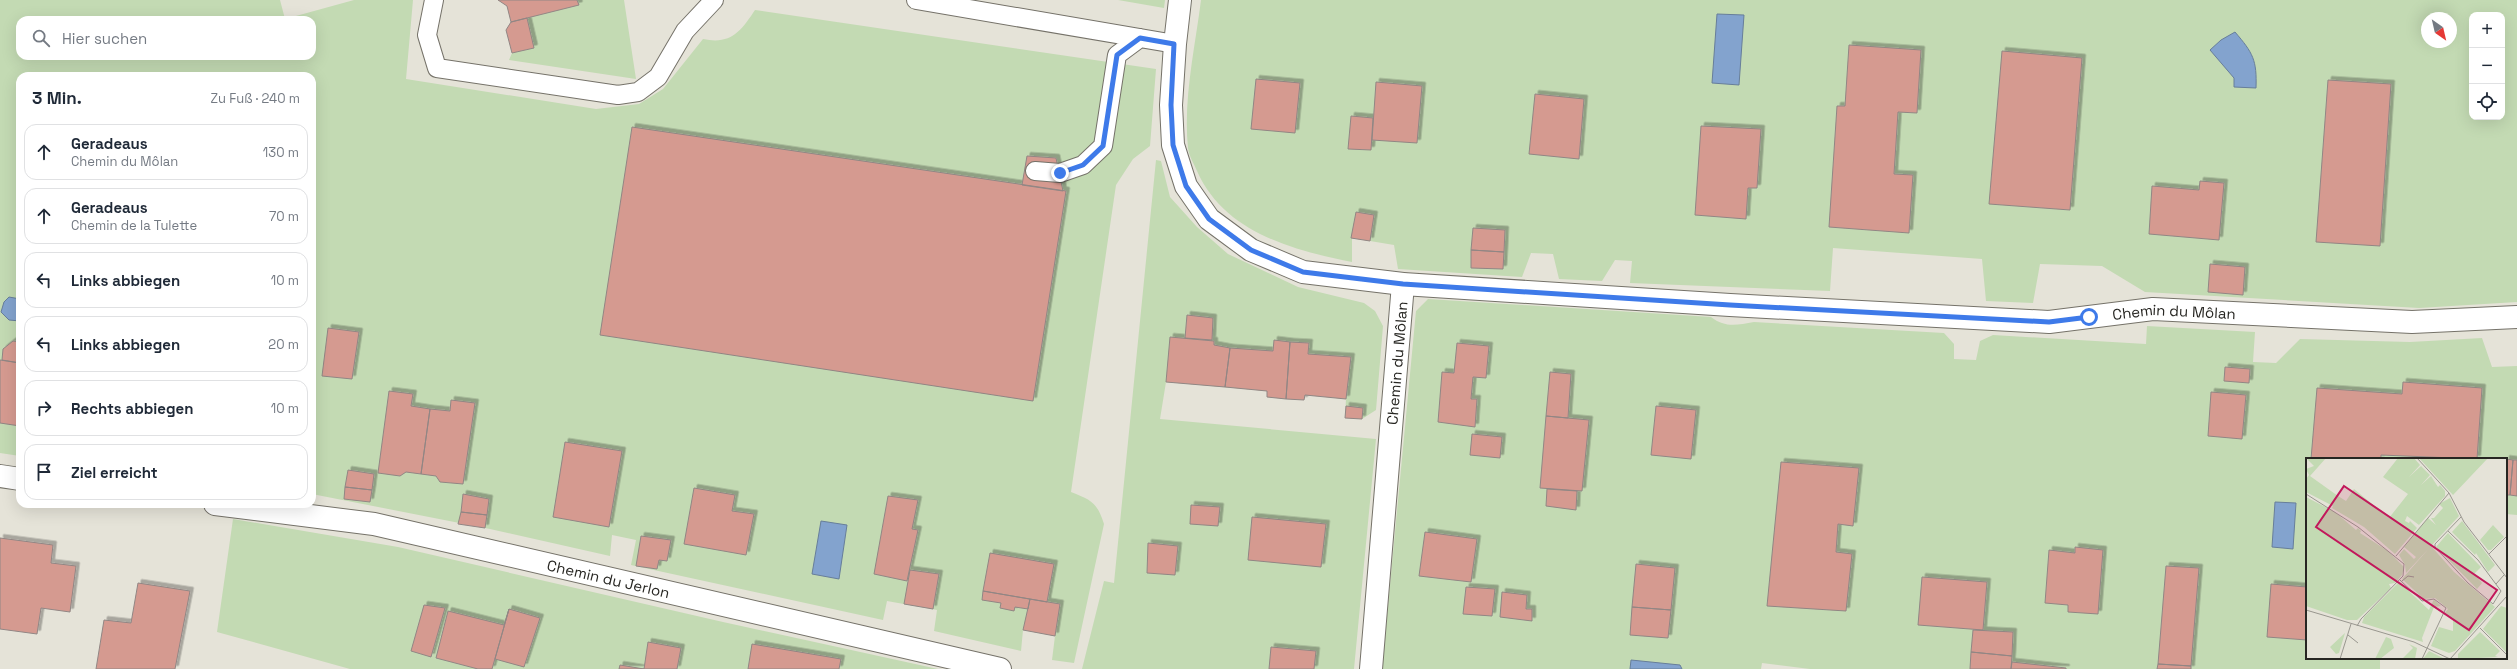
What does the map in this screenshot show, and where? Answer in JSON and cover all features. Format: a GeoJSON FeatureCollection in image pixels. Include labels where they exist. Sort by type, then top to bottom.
{"type":"FeatureCollection","features":[{"type":"Feature","properties":{"kind":"street"},"geometry":{"type":"LineString","coordinates":[[1180,0],[1174,44],[1171,105],[1173,145],[1186,186],[1209,219],[1251,250],[1303,272],[1403,284]]}},
{"type":"Feature","properties":{"kind":"street","name":"Chemin du Môlan"},"geometry":{"type":"LineString","coordinates":[[1371,669],[1403,284],[1730,305],[2049,322],[2153,309],[2412,322],[2517,317]]}},
{"type":"Feature","properties":{"kind":"street"},"geometry":{"type":"LineString","coordinates":[[0,476],[16,478]]}},
{"type":"Feature","properties":{"kind":"street","name":"Chemin du Jerlon"},"geometry":{"type":"LineString","coordinates":[[247,508],[374,524],[1000,669]]}},
{"type":"Feature","properties":{"kind":"lane"},"geometry":{"type":"LineString","coordinates":[[434,0],[427,35],[437,68],[618,96],[638,92],[658,78],[685,31],[714,0]]}},
{"type":"Feature","properties":{"kind":"lane"},"geometry":{"type":"LineString","coordinates":[[916,0],[1174,44]]}},
{"type":"Feature","properties":{"kind":"lane"},"geometry":{"type":"LineString","coordinates":[[1035,171],[1060,173],[1083,165],[1103,146],[1117,55],[1140,38]]}},
{"type":"Feature","properties":{"kind":"green space"},"geometry":{"type":"Polygon","coordinates":[[[0,0],[280,0],[284,16],[16,16],[16,60],[316,60],[316,16],[296,16],[354,0],[413,0],[406,79],[596,109],[639,104],[663,89],[703,39],[721,40],[734,35],[740,30],[755,10],[1156,69],[1150,146],[1133,159],[1116,185],[1071,492],[1084,497],[1096,506],[1104,524],[1074,663],[1052,660],[1055,636],[1023,630],[1021,651],[934,631],[937,610],[887,601],[883,620],[631,565],[636,540],[612,535],[610,556],[490,529],[316,495],[316,72],[16,72],[16,455],[0,453],[0,0]]]}},
{"type":"Feature","properties":{"kind":"green space"},"geometry":{"type":"Polygon","coordinates":[[[577,0],[624,0],[636,79],[509,60],[512,53],[533,48],[527,18],[578,5],[577,0]]]}},
{"type":"Feature","properties":{"kind":"green space"},"geometry":{"type":"Polygon","coordinates":[[[1118,0],[1165,0],[1164,8],[1118,0]]]}},
{"type":"Feature","properties":{"kind":"green space"},"geometry":{"type":"Polygon","coordinates":[[[1201,0],[2517,0],[2517,302],[2419,308],[2145,292],[2102,266],[2040,264],[2033,303],[1986,301],[1982,259],[1833,248],[1830,291],[1630,283],[1632,261],[1615,260],[1602,281],[1559,279],[1553,254],[1531,253],[1522,277],[1398,269],[1394,245],[1352,238],[1352,262],[1306,251],[1262,235],[1242,223],[1224,209],[1209,192],[1190,157],[1188,148],[1187,111],[1201,0]]]}},
{"type":"Feature","properties":{"kind":"green space"},"geometry":{"type":"Polygon","coordinates":[[[1156,160],[1161,161],[1170,197],[1197,227],[1228,254],[1298,287],[1364,303],[1375,311],[1383,326],[1376,410],[1362,419],[1345,418],[1346,399],[1305,395],[1304,400],[1267,397],[1267,391],[1166,382],[1160,419],[1376,439],[1354,669],[1082,669],[1104,581],[1114,583],[1156,160]]]}},
{"type":"Feature","properties":{"kind":"green space"},"geometry":{"type":"Polygon","coordinates":[[[1428,299],[1711,317],[1721,323],[1731,325],[1754,322],[1944,333],[1954,344],[1954,359],[1976,360],[1980,341],[1993,335],[2146,344],[2147,326],[2255,332],[2253,362],[2276,363],[2300,339],[2410,342],[2482,338],[2492,367],[2517,366],[2517,515],[2507,514],[2507,458],[2306,458],[2306,659],[2380,659],[2380,669],[1810,669],[1762,663],[1761,669],[1382,669],[1416,311],[1428,299]]]}},
{"type":"Feature","properties":{"kind":"green space"},"geometry":{"type":"Polygon","coordinates":[[[233,519],[398,547],[723,622],[938,669],[350,669],[217,632],[233,519]]]}},
{"type":"Feature","properties":{"kind":"water"},"geometry":{"type":"Polygon","coordinates":[[[1717,14],[1744,15],[1739,85],[1712,83],[1717,14]]]}},
{"type":"Feature","properties":{"kind":"water"},"geometry":{"type":"Polygon","coordinates":[[[2235,32],[2253,57],[2256,70],[2256,88],[2234,87],[2234,78],[2210,50],[2221,40],[2235,32]]]}},
{"type":"Feature","properties":{"kind":"water"},"geometry":{"type":"Polygon","coordinates":[[[9,297],[16,298],[16,321],[9,320],[1,312],[4,302],[9,297]]]}},
{"type":"Feature","properties":{"kind":"water"},"geometry":{"type":"Polygon","coordinates":[[[2275,502],[2296,503],[2293,549],[2272,547],[2275,502]]]}},
{"type":"Feature","properties":{"kind":"water"},"geometry":{"type":"Polygon","coordinates":[[[821,521],[847,525],[839,579],[812,574],[821,521]]]}},
{"type":"Feature","properties":{"kind":"water"},"geometry":{"type":"Polygon","coordinates":[[[1631,660],[1680,665],[1682,669],[1630,669],[1631,660]]]}},
{"type":"Feature","properties":{"kind":"building"},"geometry":{"type":"Polygon","coordinates":[[[498,0],[577,0],[579,5],[511,22],[507,6],[498,0]]]}},
{"type":"Feature","properties":{"kind":"building"},"geometry":{"type":"Polygon","coordinates":[[[527,18],[534,48],[512,53],[506,30],[511,22],[527,18]]]}},
{"type":"Feature","properties":{"kind":"building"},"geometry":{"type":"Polygon","coordinates":[[[1849,45],[1921,50],[1917,113],[1898,112],[1894,174],[1913,175],[1909,233],[1829,227],[1837,106],[1845,106],[1849,45]]]}},
{"type":"Feature","properties":{"kind":"building"},"geometry":{"type":"Polygon","coordinates":[[[2002,51],[2082,58],[2070,210],[1989,204],[2002,51]]]}},
{"type":"Feature","properties":{"kind":"building"},"geometry":{"type":"Polygon","coordinates":[[[1256,79],[1300,83],[1295,133],[1251,129],[1256,79]]]}},
{"type":"Feature","properties":{"kind":"building"},"geometry":{"type":"Polygon","coordinates":[[[2328,80],[2391,84],[2380,246],[2316,242],[2328,80]]]}},
{"type":"Feature","properties":{"kind":"building"},"geometry":{"type":"Polygon","coordinates":[[[1376,82],[1422,86],[1417,143],[1372,140],[1376,82]]]}},
{"type":"Feature","properties":{"kind":"building"},"geometry":{"type":"Polygon","coordinates":[[[1535,94],[1584,99],[1579,159],[1529,154],[1535,94]]]}},
{"type":"Feature","properties":{"kind":"building"},"geometry":{"type":"Polygon","coordinates":[[[1351,116],[1373,118],[1371,150],[1348,149],[1351,116]]]}},
{"type":"Feature","properties":{"kind":"building"},"geometry":{"type":"Polygon","coordinates":[[[1701,126],[1761,129],[1757,188],[1748,188],[1746,219],[1695,215],[1701,126]]]}},
{"type":"Feature","properties":{"kind":"building"},"geometry":{"type":"Polygon","coordinates":[[[632,127],[1066,191],[1033,401],[600,335],[632,127]]]}},
{"type":"Feature","properties":{"kind":"building"},"geometry":{"type":"Polygon","coordinates":[[[1027,156],[1056,158],[1063,191],[1022,185],[1027,156]]]}},
{"type":"Feature","properties":{"kind":"building"},"geometry":{"type":"Polygon","coordinates":[[[2200,181],[2224,183],[2219,240],[2149,234],[2152,186],[2199,190],[2200,181]]]}},
{"type":"Feature","properties":{"kind":"building"},"geometry":{"type":"Polygon","coordinates":[[[1356,212],[1374,215],[1370,241],[1351,238],[1356,212]]]}},
{"type":"Feature","properties":{"kind":"building"},"geometry":{"type":"Polygon","coordinates":[[[1473,228],[1505,230],[1504,252],[1471,250],[1473,228]]]}},
{"type":"Feature","properties":{"kind":"building"},"geometry":{"type":"Polygon","coordinates":[[[1471,250],[1504,252],[1503,269],[1471,268],[1471,250]]]}},
{"type":"Feature","properties":{"kind":"building"},"geometry":{"type":"Polygon","coordinates":[[[2210,264],[2245,267],[2243,295],[2208,292],[2210,264]]]}},
{"type":"Feature","properties":{"kind":"building"},"geometry":{"type":"Polygon","coordinates":[[[1187,315],[1213,318],[1212,340],[1185,338],[1187,315]]]}},
{"type":"Feature","properties":{"kind":"building"},"geometry":{"type":"Polygon","coordinates":[[[328,328],[359,332],[352,379],[322,376],[328,328]]]}},
{"type":"Feature","properties":{"kind":"building"},"geometry":{"type":"Polygon","coordinates":[[[1170,337],[1214,341],[1214,345],[1230,348],[1225,387],[1166,382],[1170,337]]]}},
{"type":"Feature","properties":{"kind":"building"},"geometry":{"type":"Polygon","coordinates":[[[1274,340],[1290,342],[1286,399],[1267,397],[1267,391],[1225,387],[1230,348],[1273,351],[1274,340]]]}},
{"type":"Feature","properties":{"kind":"building"},"geometry":{"type":"Polygon","coordinates":[[[13,341],[16,341],[16,362],[2,360],[3,349],[13,341]]]}},
{"type":"Feature","properties":{"kind":"building"},"geometry":{"type":"Polygon","coordinates":[[[1290,342],[1309,343],[1308,354],[1351,357],[1346,399],[1305,395],[1304,400],[1286,399],[1290,342]]]}},
{"type":"Feature","properties":{"kind":"building"},"geometry":{"type":"Polygon","coordinates":[[[1457,343],[1489,346],[1486,378],[1473,377],[1471,399],[1477,399],[1475,427],[1438,422],[1442,372],[1454,373],[1457,343]]]}},
{"type":"Feature","properties":{"kind":"building"},"geometry":{"type":"Polygon","coordinates":[[[0,360],[16,362],[16,425],[0,423],[0,360]]]}},
{"type":"Feature","properties":{"kind":"building"},"geometry":{"type":"Polygon","coordinates":[[[2225,367],[2250,369],[2249,383],[2224,381],[2225,367]]]}},
{"type":"Feature","properties":{"kind":"building"},"geometry":{"type":"Polygon","coordinates":[[[1550,372],[1571,374],[1568,418],[1546,416],[1550,372]]]}},
{"type":"Feature","properties":{"kind":"building"},"geometry":{"type":"Polygon","coordinates":[[[2403,382],[2482,388],[2477,458],[2381,455],[2381,458],[2311,458],[2317,388],[2402,394],[2403,382]]]}},
{"type":"Feature","properties":{"kind":"building"},"geometry":{"type":"Polygon","coordinates":[[[389,391],[413,394],[411,406],[430,409],[421,474],[406,472],[400,476],[378,473],[389,391]]]}},
{"type":"Feature","properties":{"kind":"building"},"geometry":{"type":"Polygon","coordinates":[[[2211,392],[2246,395],[2242,439],[2208,436],[2211,392]]]}},
{"type":"Feature","properties":{"kind":"building"},"geometry":{"type":"Polygon","coordinates":[[[451,400],[475,403],[463,484],[440,482],[436,476],[421,474],[430,409],[450,411],[451,400]]]}},
{"type":"Feature","properties":{"kind":"building"},"geometry":{"type":"Polygon","coordinates":[[[1346,406],[1363,408],[1362,419],[1345,418],[1346,406]]]}},
{"type":"Feature","properties":{"kind":"building"},"geometry":{"type":"Polygon","coordinates":[[[1656,406],[1696,410],[1691,459],[1651,455],[1656,406]]]}},
{"type":"Feature","properties":{"kind":"building"},"geometry":{"type":"Polygon","coordinates":[[[1546,416],[1589,420],[1582,491],[1540,488],[1546,416]]]}},
{"type":"Feature","properties":{"kind":"building"},"geometry":{"type":"Polygon","coordinates":[[[1472,434],[1502,437],[1500,458],[1470,455],[1472,434]]]}},
{"type":"Feature","properties":{"kind":"building"},"geometry":{"type":"Polygon","coordinates":[[[565,442],[622,451],[609,527],[553,517],[565,442]]]}},
{"type":"Feature","properties":{"kind":"building"},"geometry":{"type":"Polygon","coordinates":[[[2507,459],[2513,460],[2510,495],[2507,495],[2507,459]]]}},
{"type":"Feature","properties":{"kind":"building"},"geometry":{"type":"Polygon","coordinates":[[[2513,460],[2517,460],[2517,496],[2510,495],[2513,460]]]}},
{"type":"Feature","properties":{"kind":"building"},"geometry":{"type":"Polygon","coordinates":[[[1781,462],[1859,468],[1853,526],[1838,524],[1836,552],[1852,554],[1846,611],[1767,606],[1781,462]]]}},
{"type":"Feature","properties":{"kind":"building"},"geometry":{"type":"Polygon","coordinates":[[[348,470],[374,474],[372,490],[345,487],[348,470]]]}},
{"type":"Feature","properties":{"kind":"building"},"geometry":{"type":"Polygon","coordinates":[[[345,487],[372,490],[370,502],[344,499],[345,487]]]}},
{"type":"Feature","properties":{"kind":"building"},"geometry":{"type":"Polygon","coordinates":[[[694,488],[735,495],[732,511],[754,514],[746,555],[684,544],[694,488]]]}},
{"type":"Feature","properties":{"kind":"building"},"geometry":{"type":"Polygon","coordinates":[[[1547,489],[1577,491],[1576,510],[1546,506],[1547,489]]]}},
{"type":"Feature","properties":{"kind":"building"},"geometry":{"type":"Polygon","coordinates":[[[463,494],[489,499],[487,515],[461,512],[463,494]]]}},
{"type":"Feature","properties":{"kind":"building"},"geometry":{"type":"Polygon","coordinates":[[[888,496],[918,500],[912,529],[918,530],[907,581],[874,574],[888,496]]]}},
{"type":"Feature","properties":{"kind":"building"},"geometry":{"type":"Polygon","coordinates":[[[1191,505],[1220,507],[1218,526],[1190,524],[1191,505]]]}},
{"type":"Feature","properties":{"kind":"building"},"geometry":{"type":"Polygon","coordinates":[[[461,512],[487,515],[485,528],[458,524],[461,512]]]}},
{"type":"Feature","properties":{"kind":"building"},"geometry":{"type":"Polygon","coordinates":[[[1252,517],[1326,524],[1321,567],[1248,560],[1252,517]]]}},
{"type":"Feature","properties":{"kind":"building"},"geometry":{"type":"Polygon","coordinates":[[[1425,532],[1477,539],[1471,582],[1419,576],[1425,532]]]}},
{"type":"Feature","properties":{"kind":"building"},"geometry":{"type":"Polygon","coordinates":[[[641,536],[671,540],[667,561],[659,560],[657,569],[636,566],[641,536]]]}},
{"type":"Feature","properties":{"kind":"building"},"geometry":{"type":"Polygon","coordinates":[[[0,538],[53,545],[51,563],[76,566],[70,612],[41,608],[37,634],[0,629],[0,538]]]}},
{"type":"Feature","properties":{"kind":"building"},"geometry":{"type":"Polygon","coordinates":[[[1148,543],[1178,546],[1175,575],[1147,573],[1148,543]]]}},
{"type":"Feature","properties":{"kind":"building"},"geometry":{"type":"Polygon","coordinates":[[[2075,547],[2103,550],[2098,614],[2068,612],[2068,605],[2045,603],[2049,550],[2075,553],[2075,547]]]}},
{"type":"Feature","properties":{"kind":"building"},"geometry":{"type":"Polygon","coordinates":[[[990,553],[1054,564],[1047,602],[983,591],[990,553]]]}},
{"type":"Feature","properties":{"kind":"building"},"geometry":{"type":"Polygon","coordinates":[[[1636,564],[1675,568],[1671,610],[1632,607],[1636,564]]]}},
{"type":"Feature","properties":{"kind":"building"},"geometry":{"type":"Polygon","coordinates":[[[2166,566],[2199,568],[2191,666],[2158,664],[2166,566]]]}},
{"type":"Feature","properties":{"kind":"building"},"geometry":{"type":"Polygon","coordinates":[[[910,570],[939,574],[933,609],[904,604],[910,570]]]}},
{"type":"Feature","properties":{"kind":"building"},"geometry":{"type":"Polygon","coordinates":[[[1922,577],[1987,582],[1983,630],[1918,625],[1922,577]]]}},
{"type":"Feature","properties":{"kind":"building"},"geometry":{"type":"Polygon","coordinates":[[[138,583],[190,591],[175,669],[96,669],[104,620],[131,623],[138,583]]]}},
{"type":"Feature","properties":{"kind":"building"},"geometry":{"type":"Polygon","coordinates":[[[2271,584],[2306,587],[2306,640],[2267,637],[2271,584]]]}},
{"type":"Feature","properties":{"kind":"building"},"geometry":{"type":"Polygon","coordinates":[[[1466,587],[1495,589],[1492,616],[1463,614],[1466,587]]]}},
{"type":"Feature","properties":{"kind":"building"},"geometry":{"type":"Polygon","coordinates":[[[983,591],[1030,599],[1028,609],[1015,607],[1014,611],[1000,608],[1001,603],[982,600],[983,591]]]}},
{"type":"Feature","properties":{"kind":"building"},"geometry":{"type":"Polygon","coordinates":[[[1502,592],[1527,595],[1526,609],[1532,609],[1532,621],[1500,617],[1502,592]]]}},
{"type":"Feature","properties":{"kind":"building"},"geometry":{"type":"Polygon","coordinates":[[[1030,599],[1060,604],[1055,636],[1023,630],[1030,599]]]}},
{"type":"Feature","properties":{"kind":"building"},"geometry":{"type":"Polygon","coordinates":[[[424,605],[445,608],[431,657],[411,651],[424,605]]]}},
{"type":"Feature","properties":{"kind":"building"},"geometry":{"type":"Polygon","coordinates":[[[1632,607],[1671,610],[1668,638],[1630,635],[1632,607]]]}},
{"type":"Feature","properties":{"kind":"building"},"geometry":{"type":"Polygon","coordinates":[[[509,609],[492,669],[478,669],[436,658],[448,611],[504,625],[509,609]]]}},
{"type":"Feature","properties":{"kind":"building"},"geometry":{"type":"Polygon","coordinates":[[[509,609],[540,618],[524,667],[495,659],[509,609]]]}},
{"type":"Feature","properties":{"kind":"building"},"geometry":{"type":"Polygon","coordinates":[[[1973,630],[2013,632],[2012,656],[1971,652],[1973,630]]]}},
{"type":"Feature","properties":{"kind":"building"},"geometry":{"type":"Polygon","coordinates":[[[648,642],[681,648],[677,669],[644,669],[648,642]]]}},
{"type":"Feature","properties":{"kind":"building"},"geometry":{"type":"Polygon","coordinates":[[[752,644],[841,659],[839,669],[748,669],[752,644]]]}},
{"type":"Feature","properties":{"kind":"building"},"geometry":{"type":"Polygon","coordinates":[[[1271,647],[1316,651],[1314,669],[1269,669],[1271,647]]]}},
{"type":"Feature","properties":{"kind":"building"},"geometry":{"type":"Polygon","coordinates":[[[1971,652],[2012,656],[2011,669],[1970,669],[1971,652]]]}},
{"type":"Feature","properties":{"kind":"building"},"geometry":{"type":"Polygon","coordinates":[[[2012,662],[2066,668],[2066,669],[2011,669],[2012,662]]]}},
{"type":"Feature","properties":{"kind":"building"},"geometry":{"type":"Polygon","coordinates":[[[2158,664],[2191,666],[2191,669],[2157,669],[2158,664]]]}},
{"type":"Feature","properties":{"kind":"building"},"geometry":{"type":"Polygon","coordinates":[[[620,665],[644,669],[619,669],[620,665]]]}},
{"type":"Feature","properties":{"kind":"route"},"geometry":{"type":"LineString","coordinates":[[1060,173],[1083,165],[1103,146],[1117,55],[1140,38],[1174,44],[1171,105],[1173,145],[1186,186],[1209,219],[1251,250],[1303,272],[1353,280],[1403,284],[1730,305],[2049,322],[2089,317]]}}]}
